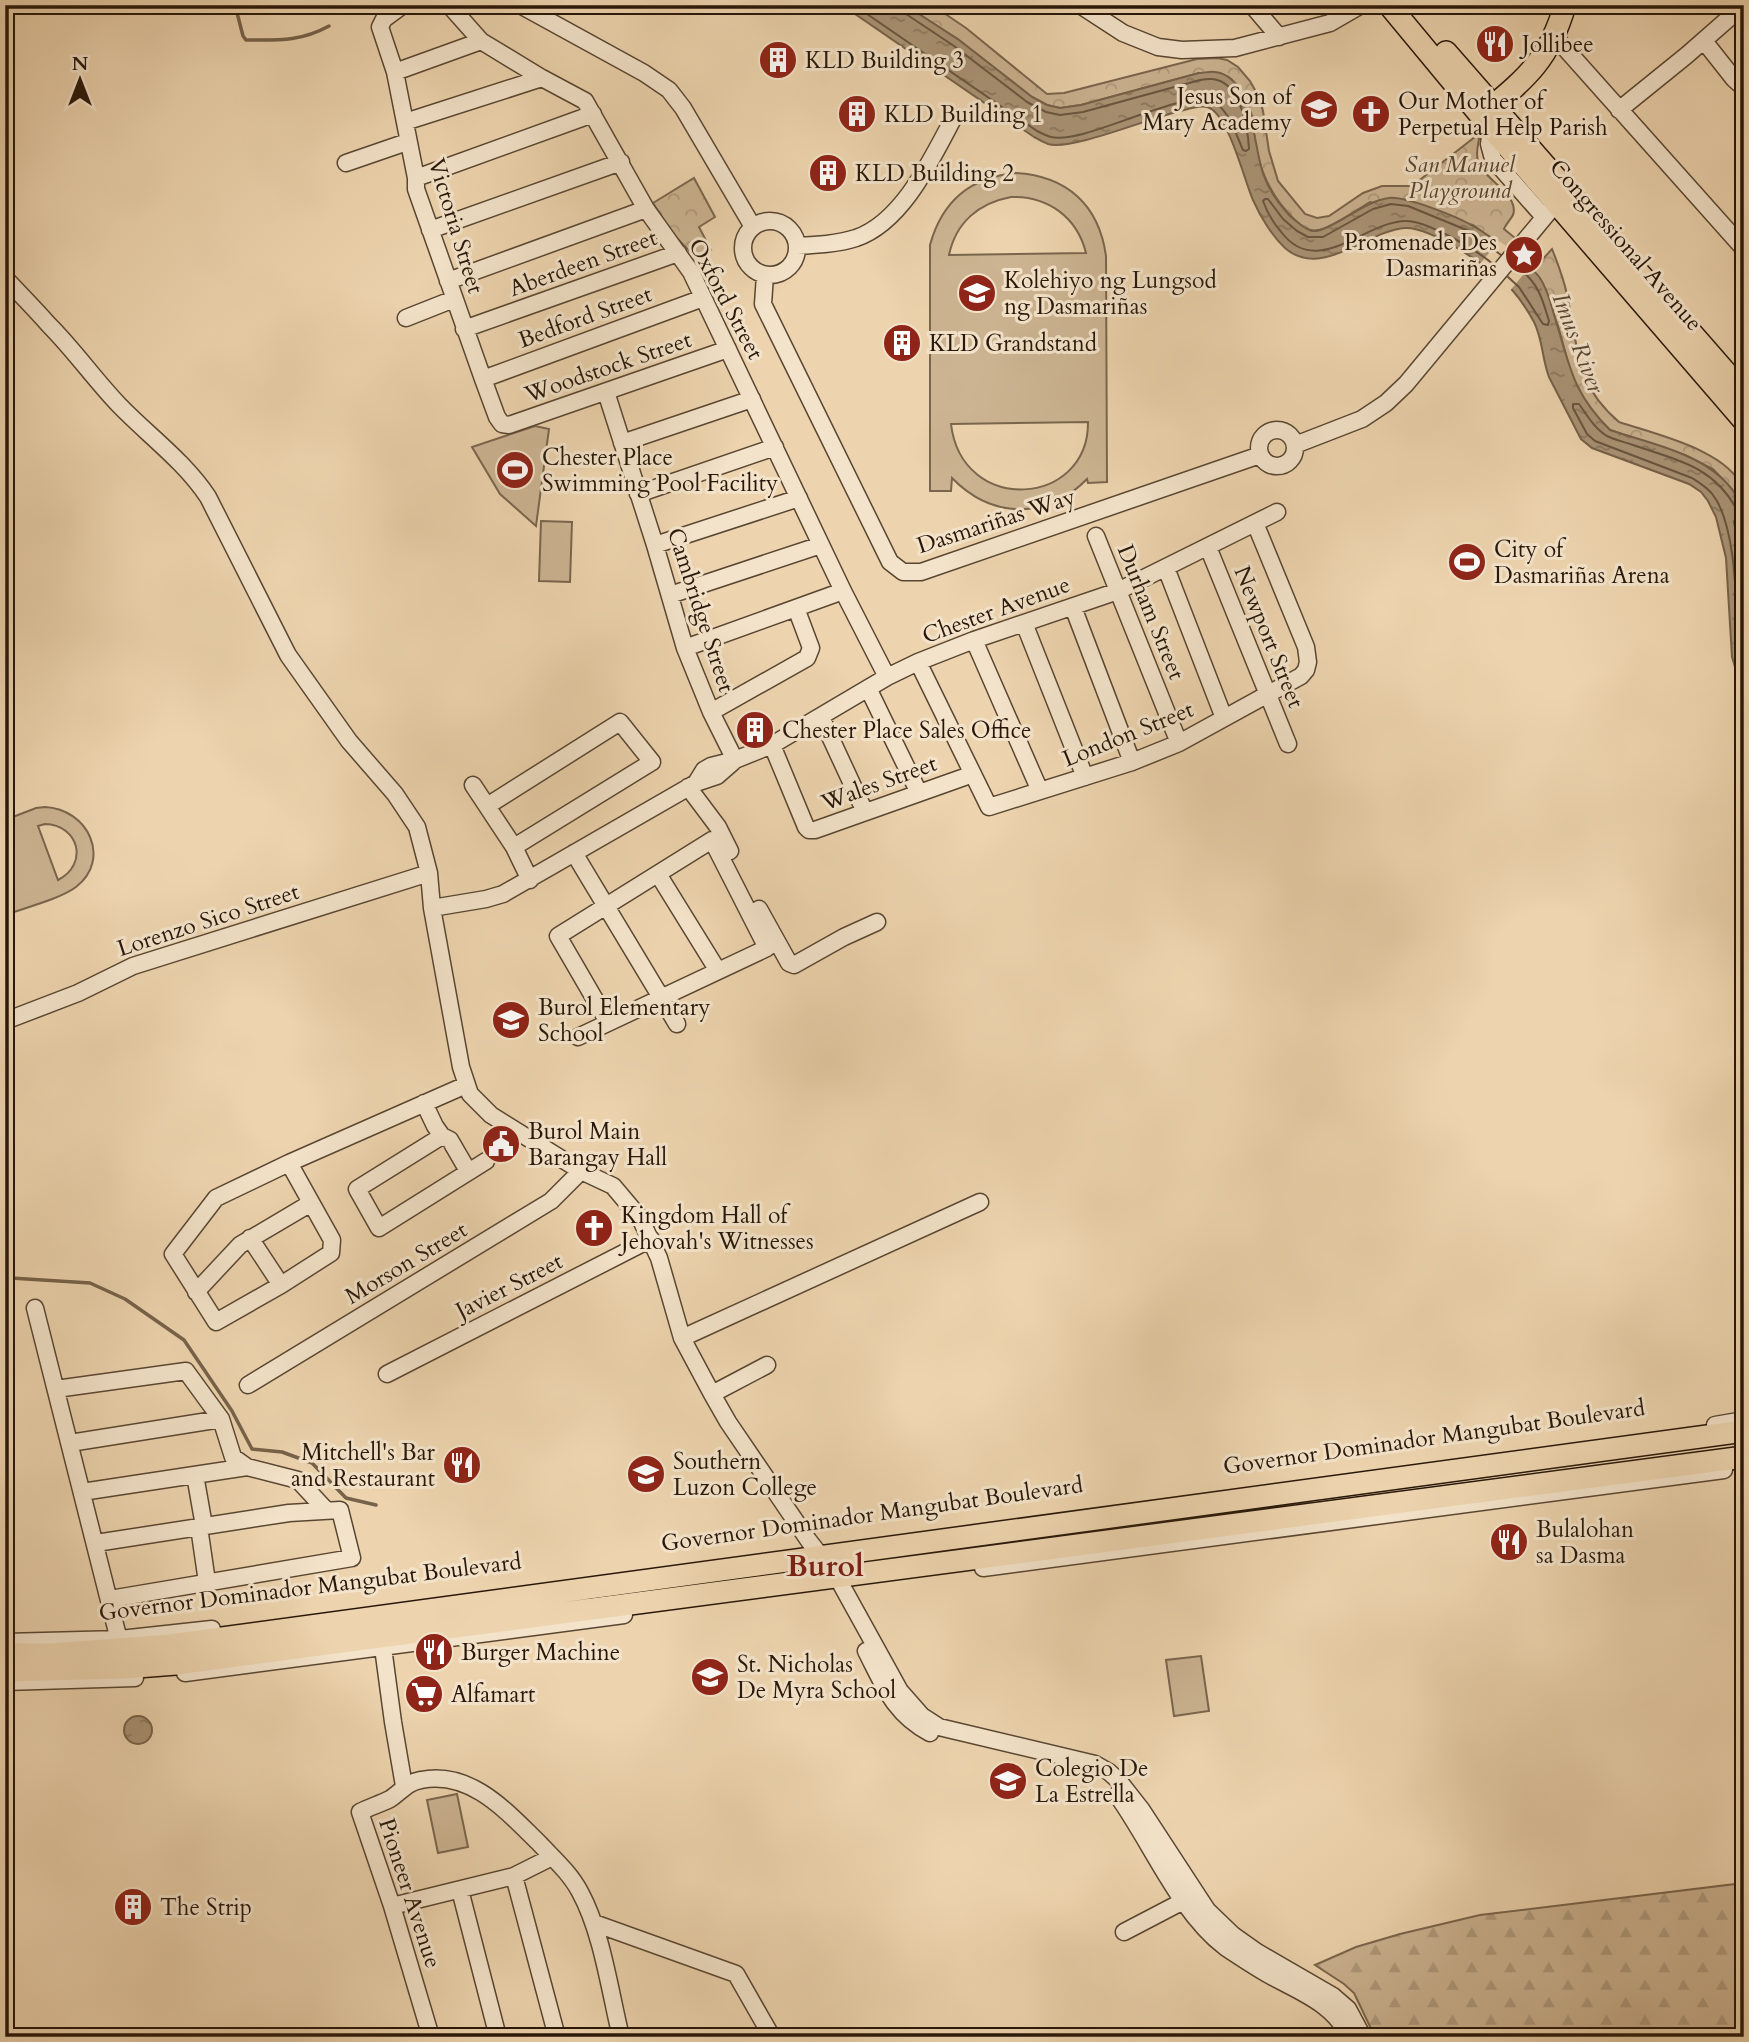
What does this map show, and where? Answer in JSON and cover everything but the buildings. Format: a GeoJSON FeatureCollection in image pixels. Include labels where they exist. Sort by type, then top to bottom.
{"type":"FeatureCollection","features":[{"type":"Feature","properties":{"kind":"main road","name":"Congressional Avenue"},"geometry":{"type":"LineString","coordinates":[[1389,5],[1488,117]]}},
{"type":"Feature","properties":{"kind":"main road","name":"Congressional Avenue"},"geometry":{"type":"LineString","coordinates":[[1406,5],[1556,204],[1744,421]]}},
{"type":"Feature","properties":{"kind":"main road"},"geometry":{"type":"LineString","coordinates":[[1488,117],[1544,56],[1555,37],[1565,5]]}},
{"type":"Feature","properties":{"kind":"main road","name":"Congressional Avenue"},"geometry":{"type":"LineString","coordinates":[[1556,204],[1744,393]]}},
{"type":"Feature","properties":{"kind":"main road","name":"Governor Dominador Mangubat Boulevard"},"geometry":{"type":"LineString","coordinates":[[829,1572],[1090,1521],[1744,1431]]}},
{"type":"Feature","properties":{"kind":"main road","name":"Governor Dominador Mangubat Boulevard"},"geometry":{"type":"LineString","coordinates":[[5,1654],[51,1662],[154,1663],[385,1637],[829,1572],[1094,1543],[1744,1457]]}},
{"type":"Feature","properties":{"kind":"main road"},"geometry":{"type":"LineString","coordinates":[[1090,1521],[1094,1543]]}},
{"type":"Feature","properties":{"kind":"main road","name":"Governor Dominador Mangubat Boulevard"},"geometry":{"type":"LineString","coordinates":[[5,1671],[121,1644],[154,1663]]}},
{"type":"Feature","properties":{"kind":"street","name":"Victoria Street"},"geometry":{"type":"LineString","coordinates":[[403,5],[384,19],[380,27],[395,72],[416,189],[482,379],[502,424]]}},
{"type":"Feature","properties":{"kind":"street","name":"Oxford Street"},"geometry":{"type":"LineString","coordinates":[[449,5],[481,41],[585,101],[646,209],[691,272],[887,677]]}},
{"type":"Feature","properties":{"kind":"street"},"geometry":{"type":"LineString","coordinates":[[520,5],[644,73],[669,90],[683,108],[753,227]]}},
{"type":"Feature","properties":{"kind":"street"},"geometry":{"type":"LineString","coordinates":[[1080,5],[1123,33],[1158,47],[1182,50],[1235,48],[1279,37],[1330,23],[1361,5]]}},
{"type":"Feature","properties":{"kind":"street"},"geometry":{"type":"LineString","coordinates":[[1252,5],[1279,37]]}},
{"type":"Feature","properties":{"kind":"street"},"geometry":{"type":"LineString","coordinates":[[1619,110],[1744,5]]}},
{"type":"Feature","properties":{"kind":"street"},"geometry":{"type":"LineString","coordinates":[[1555,37],[1744,249]]}},
{"type":"Feature","properties":{"kind":"street"},"geometry":{"type":"LineString","coordinates":[[395,72],[481,41]]}},
{"type":"Feature","properties":{"kind":"street"},"geometry":{"type":"LineString","coordinates":[[1704,41],[1744,88]]}},
{"type":"Feature","properties":{"kind":"street"},"geometry":{"type":"LineString","coordinates":[[405,122],[542,78]]}},
{"type":"Feature","properties":{"kind":"street"},"geometry":{"type":"LineString","coordinates":[[416,178],[593,114]]}},
{"type":"Feature","properties":{"kind":"street"},"geometry":{"type":"LineString","coordinates":[[797,246],[837,243],[859,237],[876,227],[897,209],[919,181],[954,117]]}},
{"type":"Feature","properties":{"kind":"street"},"geometry":{"type":"LineString","coordinates":[[1296,445],[1362,419],[1386,403],[1406,384],[1556,204],[1493,159],[1489,144],[1488,117]]}},
{"type":"Feature","properties":{"kind":"street"},"geometry":{"type":"LineString","coordinates":[[346,163],[407,142]]}},
{"type":"Feature","properties":{"kind":"street"},"geometry":{"type":"LineString","coordinates":[[430,230],[621,162]]}},
{"type":"Feature","properties":{"kind":"street"},"geometry":{"type":"LineString","coordinates":[[447,281],[646,209]]}},
{"type":"Feature","properties":{"kind":"street"},"geometry":{"type":"LineString","coordinates":[[766,221],[781,223],[792,233],[797,246],[793,262],[781,273],[765,275],[751,268],[743,255],[744,240],[753,227],[766,221]]}},
{"type":"Feature","properties":{"kind":"street","name":"Aberdeen Street"},"geometry":{"type":"LineString","coordinates":[[464,329],[678,253]]}},
{"type":"Feature","properties":{"kind":"street","name":"Dasmariñas Way"},"geometry":{"type":"LineString","coordinates":[[765,275],[763,304],[890,562],[903,572],[920,572],[1260,455]]}},
{"type":"Feature","properties":{"kind":"street"},"geometry":{"type":"LineString","coordinates":[[5,278],[120,406],[173,454],[208,497],[288,655],[349,741],[395,794],[417,827],[429,873],[432,908],[461,1067],[466,1085],[475,1101],[491,1115],[581,1171],[614,1186],[640,1218],[652,1239],[682,1338],[712,1394],[829,1572],[900,1691],[922,1717],[939,1727],[1095,1764],[1109,1772],[1141,1809],[1190,1897],[1197,1919],[1224,1946],[1268,1975],[1324,2004],[1349,2037]]}},
{"type":"Feature","properties":{"kind":"street","name":"Bedford Street"},"geometry":{"type":"LineString","coordinates":[[482,379],[703,298]]}},
{"type":"Feature","properties":{"kind":"street"},"geometry":{"type":"LineString","coordinates":[[406,318],[454,299]]}},
{"type":"Feature","properties":{"kind":"street","name":"Woodstock Street"},"geometry":{"type":"LineString","coordinates":[[502,424],[509,425],[728,349]]}},
{"type":"Feature","properties":{"kind":"street","name":"Cambridge Street"},"geometry":{"type":"LineString","coordinates":[[606,392],[685,648],[711,712],[735,760]]}},
{"type":"Feature","properties":{"kind":"street"},"geometry":{"type":"LineString","coordinates":[[622,443],[751,399]]}},
{"type":"Feature","properties":{"kind":"street"},"geometry":{"type":"LineString","coordinates":[[1269,431],[1286,432],[1296,445],[1294,457],[1284,466],[1273,466],[1260,455],[1259,444],[1269,431]]}},
{"type":"Feature","properties":{"kind":"street"},"geometry":{"type":"LineString","coordinates":[[638,494],[775,447]]}},
{"type":"Feature","properties":{"kind":"street"},"geometry":{"type":"LineString","coordinates":[[655,545],[799,498]]}},
{"type":"Feature","properties":{"kind":"street","name":"Chester Avenue"},"geometry":{"type":"LineString","coordinates":[[432,908],[503,894],[692,785],[704,770],[711,766],[735,760],[772,745],[887,677],[974,640],[1118,591],[1277,512]]}},
{"type":"Feature","properties":{"kind":"street","name":"London Street"},"geometry":{"type":"LineString","coordinates":[[972,774],[989,807],[1132,762],[1179,743],[1301,676],[1308,662],[1306,647],[1255,523]]}},
{"type":"Feature","properties":{"kind":"street","name":"Durham Street"},"geometry":{"type":"LineString","coordinates":[[1096,536],[1179,743]]}},
{"type":"Feature","properties":{"kind":"street"},"geometry":{"type":"LineString","coordinates":[[670,595],[821,545]]}},
{"type":"Feature","properties":{"kind":"street","name":"Newport Street"},"geometry":{"type":"LineString","coordinates":[[1208,547],[1288,744]]}},
{"type":"Feature","properties":{"kind":"street"},"geometry":{"type":"LineString","coordinates":[[1166,568],[1224,718]]}},
{"type":"Feature","properties":{"kind":"street"},"geometry":{"type":"LineString","coordinates":[[685,648],[844,591]]}},
{"type":"Feature","properties":{"kind":"street"},"geometry":{"type":"LineString","coordinates":[[1073,607],[1132,762]]}},
{"type":"Feature","properties":{"kind":"street"},"geometry":{"type":"LineString","coordinates":[[711,712],[807,658],[811,648],[796,608]]}},
{"type":"Feature","properties":{"kind":"street"},"geometry":{"type":"LineString","coordinates":[[1024,623],[1085,777]]}},
{"type":"Feature","properties":{"kind":"street"},"geometry":{"type":"LineString","coordinates":[[974,640],[1040,791]]}},
{"type":"Feature","properties":{"kind":"street"},"geometry":{"type":"LineString","coordinates":[[918,662],[972,774]]}},
{"type":"Feature","properties":{"kind":"street"},"geometry":{"type":"LineString","coordinates":[[869,688],[919,793]]}},
{"type":"Feature","properties":{"kind":"street"},"geometry":{"type":"LineString","coordinates":[[821,717],[865,813]]}},
{"type":"Feature","properties":{"kind":"street"},"geometry":{"type":"LineString","coordinates":[[487,806],[620,722],[652,762],[514,847]]}},
{"type":"Feature","properties":{"kind":"street","name":"Wales Street"},"geometry":{"type":"LineString","coordinates":[[772,745],[809,830],[865,813],[972,774]]}},
{"type":"Feature","properties":{"kind":"street"},"geometry":{"type":"LineString","coordinates":[[473,785],[514,847],[530,880]]}},
{"type":"Feature","properties":{"kind":"street"},"geometry":{"type":"LineString","coordinates":[[692,785],[718,827],[761,913],[791,965],[877,922]]}},
{"type":"Feature","properties":{"kind":"street"},"geometry":{"type":"LineString","coordinates":[[578,1037],[662,998],[767,948],[712,840],[558,936],[608,1023]]}},
{"type":"Feature","properties":{"kind":"street"},"geometry":{"type":"LineString","coordinates":[[574,853],[677,1024]]}},
{"type":"Feature","properties":{"kind":"street","name":"Lorenzo Sico Street"},"geometry":{"type":"LineString","coordinates":[[5,1021],[78,993],[133,966],[429,873]]}},
{"type":"Feature","properties":{"kind":"street"},"geometry":{"type":"LineString","coordinates":[[658,874],[718,971]]}},
{"type":"Feature","properties":{"kind":"street"},"geometry":{"type":"LineString","coordinates":[[289,1163],[332,1240],[331,1253],[216,1322],[173,1252],[216,1198],[289,1163],[466,1085]]}},
{"type":"Feature","properties":{"kind":"street"},"geometry":{"type":"LineString","coordinates":[[424,1103],[435,1126],[442,1136],[450,1140],[468,1171]]}},
{"type":"Feature","properties":{"kind":"street"},"geometry":{"type":"LineString","coordinates":[[442,1136],[357,1189],[379,1228],[486,1161]]}},
{"type":"Feature","properties":{"kind":"street","name":"Morson Street"},"geometry":{"type":"LineString","coordinates":[[248,1385],[551,1201],[581,1171]]}},
{"type":"Feature","properties":{"kind":"street"},"geometry":{"type":"LineString","coordinates":[[682,1338],[981,1202]]}},
{"type":"Feature","properties":{"kind":"street"},"geometry":{"type":"LineString","coordinates":[[196,1292],[240,1245],[310,1203]]}},
{"type":"Feature","properties":{"kind":"street"},"geometry":{"type":"LineString","coordinates":[[250,1238],[281,1285]]}},
{"type":"Feature","properties":{"kind":"street","name":"Javier Street"},"geometry":{"type":"LineString","coordinates":[[387,1374],[652,1239]]}},
{"type":"Feature","properties":{"kind":"street"},"geometry":{"type":"LineString","coordinates":[[35,1308],[121,1644]]}},
{"type":"Feature","properties":{"kind":"street"},"geometry":{"type":"LineString","coordinates":[[712,1394],[767,1365]]}},
{"type":"Feature","properties":{"kind":"street"},"geometry":{"type":"LineString","coordinates":[[56,1389],[186,1371],[221,1419],[233,1457],[247,1467],[298,1480],[326,1510]]}},
{"type":"Feature","properties":{"kind":"street"},"geometry":{"type":"LineString","coordinates":[[70,1443],[221,1419]]}},
{"type":"Feature","properties":{"kind":"street","name":"Governor Dominador Mangubat Boulevard"},"geometry":{"type":"LineString","coordinates":[[5,1682],[385,1637],[829,1572],[1744,1420]]}},
{"type":"Feature","properties":{"kind":"street"},"geometry":{"type":"LineString","coordinates":[[82,1492],[247,1467]]}},
{"type":"Feature","properties":{"kind":"street","name":"Governor Dominador Mangubat Boulevard"},"geometry":{"type":"LineString","coordinates":[[5,1642],[121,1644],[371,1609],[1228,1537],[1744,1467]]}},
{"type":"Feature","properties":{"kind":"street"},"geometry":{"type":"LineString","coordinates":[[195,1475],[207,1582]]}},
{"type":"Feature","properties":{"kind":"street"},"geometry":{"type":"LineString","coordinates":[[96,1543],[289,1513],[340,1510],[352,1558],[110,1599]]}},
{"type":"Feature","properties":{"kind":"street"},"geometry":{"type":"LineString","coordinates":[[385,1637],[408,1784],[438,1778],[476,1789],[503,1808],[570,1875],[581,1892],[594,1923],[621,2037]]}},
{"type":"Feature","properties":{"kind":"street","name":"Pioneer Avenue"},"geometry":{"type":"LineString","coordinates":[[408,1784],[391,1798],[360,1812],[392,1906],[430,2037]]}},
{"type":"Feature","properties":{"kind":"street"},"geometry":{"type":"LineString","coordinates":[[392,1906],[514,1876],[552,1857]]}},
{"type":"Feature","properties":{"kind":"street"},"geometry":{"type":"LineString","coordinates":[[514,1876],[557,2037]]}},
{"type":"Feature","properties":{"kind":"street"},"geometry":{"type":"LineString","coordinates":[[460,1890],[498,2037]]}},
{"type":"Feature","properties":{"kind":"street"},"geometry":{"type":"LineString","coordinates":[[1124,1932],[1190,1897]]}},
{"type":"Feature","properties":{"kind":"street"},"geometry":{"type":"LineString","coordinates":[[1190,1897],[1257,1952],[1343,2004],[1358,2024],[1363,2037]]}},
{"type":"Feature","properties":{"kind":"street"},"geometry":{"type":"LineString","coordinates":[[594,1923],[736,1974],[772,2037]]}},
{"type":"Feature","properties":{"kind":"green space","name":"Promenade Des Dasmariñas"},"geometry":{"type":"Polygon","coordinates":[[[905,5],[932,5],[966,28],[1047,94],[1064,93],[1197,59],[1227,60],[1238,67],[1259,97],[1269,151],[1278,181],[1305,214],[1317,218],[1329,216],[1363,193],[1382,186],[1412,186],[1480,133],[1477,151],[1481,168],[1506,194],[1514,208],[1513,215],[1504,229],[1542,260],[1552,249],[1566,289],[1581,364],[1594,394],[1619,422],[1689,445],[1723,464],[1735,475],[1743,489],[1744,511],[1739,499],[1713,469],[1685,455],[1610,430],[1600,420],[1573,380],[1558,326],[1540,279],[1531,268],[1473,225],[1370,202],[1323,229],[1311,230],[1299,224],[1280,204],[1265,178],[1256,149],[1250,111],[1231,79],[1199,73],[1081,105],[1060,108],[1032,97],[959,40],[905,5]]]}},
{"type":"Feature","properties":{"kind":"green space"},"geometry":{"type":"Polygon","coordinates":[[[1000,175],[1034,175],[1051,180],[1078,196],[1096,222],[1106,256],[1107,482],[1088,483],[1087,479],[1055,502],[1037,508],[1002,507],[984,501],[952,478],[951,491],[930,491],[930,245],[942,216],[960,194],[1000,175]],[[1011,197],[989,204],[971,216],[957,233],[949,255],[1086,253],[1076,229],[1059,211],[1037,200],[1011,197]],[[1088,422],[951,424],[960,454],[977,474],[999,486],[1024,489],[1048,484],[1069,471],[1083,450],[1088,422]]]}},
{"type":"Feature","properties":{"kind":"green space"},"geometry":{"type":"Polygon","coordinates":[[[694,178],[715,217],[699,227],[711,250],[695,257],[673,234],[653,203],[694,178]]]}},
{"type":"Feature","properties":{"kind":"green space","name":"Chester Place Swimming Pool Facility"},"geometry":{"type":"Polygon","coordinates":[[[535,426],[549,429],[536,526],[500,494],[472,447],[535,426]]]}},
{"type":"Feature","properties":{"kind":"green space"},"geometry":{"type":"Polygon","coordinates":[[[541,521],[572,522],[570,582],[539,581],[541,521]]]}},
{"type":"Feature","properties":{"kind":"green space"},"geometry":{"type":"Polygon","coordinates":[[[36,808],[60,810],[73,816],[90,837],[92,863],[87,876],[76,887],[52,899],[5,915],[5,820],[36,808]],[[38,826],[58,880],[74,865],[76,846],[66,831],[57,826],[38,826]]]}},
{"type":"Feature","properties":{"kind":"green space"},"geometry":{"type":"Polygon","coordinates":[[[1201,1656],[1209,1711],[1174,1716],[1166,1660],[1201,1656]]]}},
{"type":"Feature","properties":{"kind":"green space"},"geometry":{"type":"Polygon","coordinates":[[[457,1794],[468,1847],[438,1853],[427,1800],[457,1794]]]}},
{"type":"Feature","properties":{"kind":"green space"},"geometry":{"type":"Polygon","coordinates":[[[1744,1883],[1744,2037],[1375,2037],[1354,1993],[1315,1965],[1356,1947],[1480,1915],[1744,1883]]]}},
{"type":"Feature","properties":{"kind":"water"},"geometry":{"type":"Polygon","coordinates":[[[842,5],[905,5],[959,40],[1032,97],[1060,108],[1081,105],[1199,73],[1213,72],[1228,77],[1238,86],[1245,100],[1260,164],[1269,187],[1290,216],[1306,229],[1312,231],[1328,227],[1369,204],[1397,198],[1466,222],[1509,250],[1535,272],[1543,283],[1574,378],[1587,403],[1610,430],[1669,449],[1706,466],[1722,478],[1735,493],[1744,511],[1744,697],[1732,657],[1726,558],[1716,517],[1708,501],[1689,484],[1592,448],[1581,439],[1549,377],[1534,322],[1516,294],[1492,272],[1431,234],[1405,228],[1376,236],[1329,256],[1314,259],[1299,256],[1285,248],[1271,232],[1253,200],[1222,121],[1207,107],[1168,114],[1075,143],[1048,144],[842,5]]]}},
{"type":"Feature","properties":{"kind":"water"},"geometry":{"type":"Polygon","coordinates":[[[138,1716],[148,1720],[152,1730],[148,1740],[138,1744],[128,1740],[124,1730],[128,1720],[138,1716]]]}},
{"type":"Feature","properties":{"kind":"pier"},"geometry":{"type":"Polygon","coordinates":[[[1499,241],[1532,264],[1509,292],[1479,265],[1499,241]]]}},
{"type":"Feature","properties":{"kind":"waterway"},"geometry":{"type":"LineString","coordinates":[[235,5],[246,40],[298,37],[329,26]]}},
{"type":"Feature","properties":{"kind":"waterway"},"geometry":{"type":"LineString","coordinates":[[5,1279],[90,1283],[125,1299],[184,1340],[232,1411],[252,1449],[282,1452],[312,1463],[346,1498],[376,1505]]}},
{"type":"Feature","properties":{"kind":"place","name":"Jollibee"},"geometry":{"type":"Point","coordinates":[1495,44]}},
{"type":"Feature","properties":{"kind":"place","name":"KLD Building 3"},"geometry":{"type":"Point","coordinates":[778,60]}},
{"type":"Feature","properties":{"kind":"place","name":"Jesus Son of Mary Academy"},"geometry":{"type":"Point","coordinates":[1319,109]}},
{"type":"Feature","properties":{"kind":"place","name":"KLD Building 1"},"geometry":{"type":"Point","coordinates":[857,114]}},
{"type":"Feature","properties":{"kind":"place","name":"Our Mother of Perpetual Help Parish"},"geometry":{"type":"Point","coordinates":[1371,114]}},
{"type":"Feature","properties":{"kind":"place","name":"KLD Building 2"},"geometry":{"type":"Point","coordinates":[828,173]}},
{"type":"Feature","properties":{"kind":"place","name":"Promenade Des Dasmariñas"},"geometry":{"type":"Point","coordinates":[1524,255]}},
{"type":"Feature","properties":{"kind":"place","name":"Kolehiyo ng Lungsod ng Dasmariñas"},"geometry":{"type":"Point","coordinates":[977,293]}},
{"type":"Feature","properties":{"kind":"place","name":"KLD Grandstand"},"geometry":{"type":"Point","coordinates":[902,343]}},
{"type":"Feature","properties":{"kind":"place","name":"Chester Place Swimming Pool Facility"},"geometry":{"type":"Point","coordinates":[515,470]}},
{"type":"Feature","properties":{"kind":"place","name":"City of Dasmariñas Arena"},"geometry":{"type":"Point","coordinates":[1467,562]}},
{"type":"Feature","properties":{"kind":"place","name":"Chester Place Sales Office"},"geometry":{"type":"Point","coordinates":[755,730]}},
{"type":"Feature","properties":{"kind":"place","name":"Burol Elementary School"},"geometry":{"type":"Point","coordinates":[511,1020]}},
{"type":"Feature","properties":{"kind":"place","name":"Burol Main Barangay Hall"},"geometry":{"type":"Point","coordinates":[501,1144]}},
{"type":"Feature","properties":{"kind":"place","name":"Kingdom Hall of Jehovah's Witnesses"},"geometry":{"type":"Point","coordinates":[594,1228]}},
{"type":"Feature","properties":{"kind":"place","name":"Mitchell's Bar and Restaurant"},"geometry":{"type":"Point","coordinates":[462,1465]}},
{"type":"Feature","properties":{"kind":"place","name":"Southern Luzon College"},"geometry":{"type":"Point","coordinates":[646,1474]}},
{"type":"Feature","properties":{"kind":"place","name":"Bulalohan sa Dasma"},"geometry":{"type":"Point","coordinates":[1509,1542]}},
{"type":"Feature","properties":{"kind":"place","name":"Burger Machine"},"geometry":{"type":"Point","coordinates":[434,1652]}},
{"type":"Feature","properties":{"kind":"place","name":"St. Nicholas De Myra School"},"geometry":{"type":"Point","coordinates":[710,1677]}},
{"type":"Feature","properties":{"kind":"place","name":"Alfamart"},"geometry":{"type":"Point","coordinates":[424,1694]}},
{"type":"Feature","properties":{"kind":"place","name":"Colegio De La Estrella"},"geometry":{"type":"Point","coordinates":[1008,1781]}},
{"type":"Feature","properties":{"kind":"place","name":"The Strip"},"geometry":{"type":"Point","coordinates":[133,1907]}},
{"type":"Feature","properties":{"kind":"district","name":"Burol"},"geometry":{"type":"Point","coordinates":[825,1566]}},
{"type":"Feature","properties":{"kind":"park label","name":"San Manuel Playground"},"geometry":{"type":"Point","coordinates":[1460,177]}},
{"type":"Feature","properties":{"kind":"water label","name":"Imus River"},"geometry":{"type":"Point","coordinates":[1578,343]}}]}
